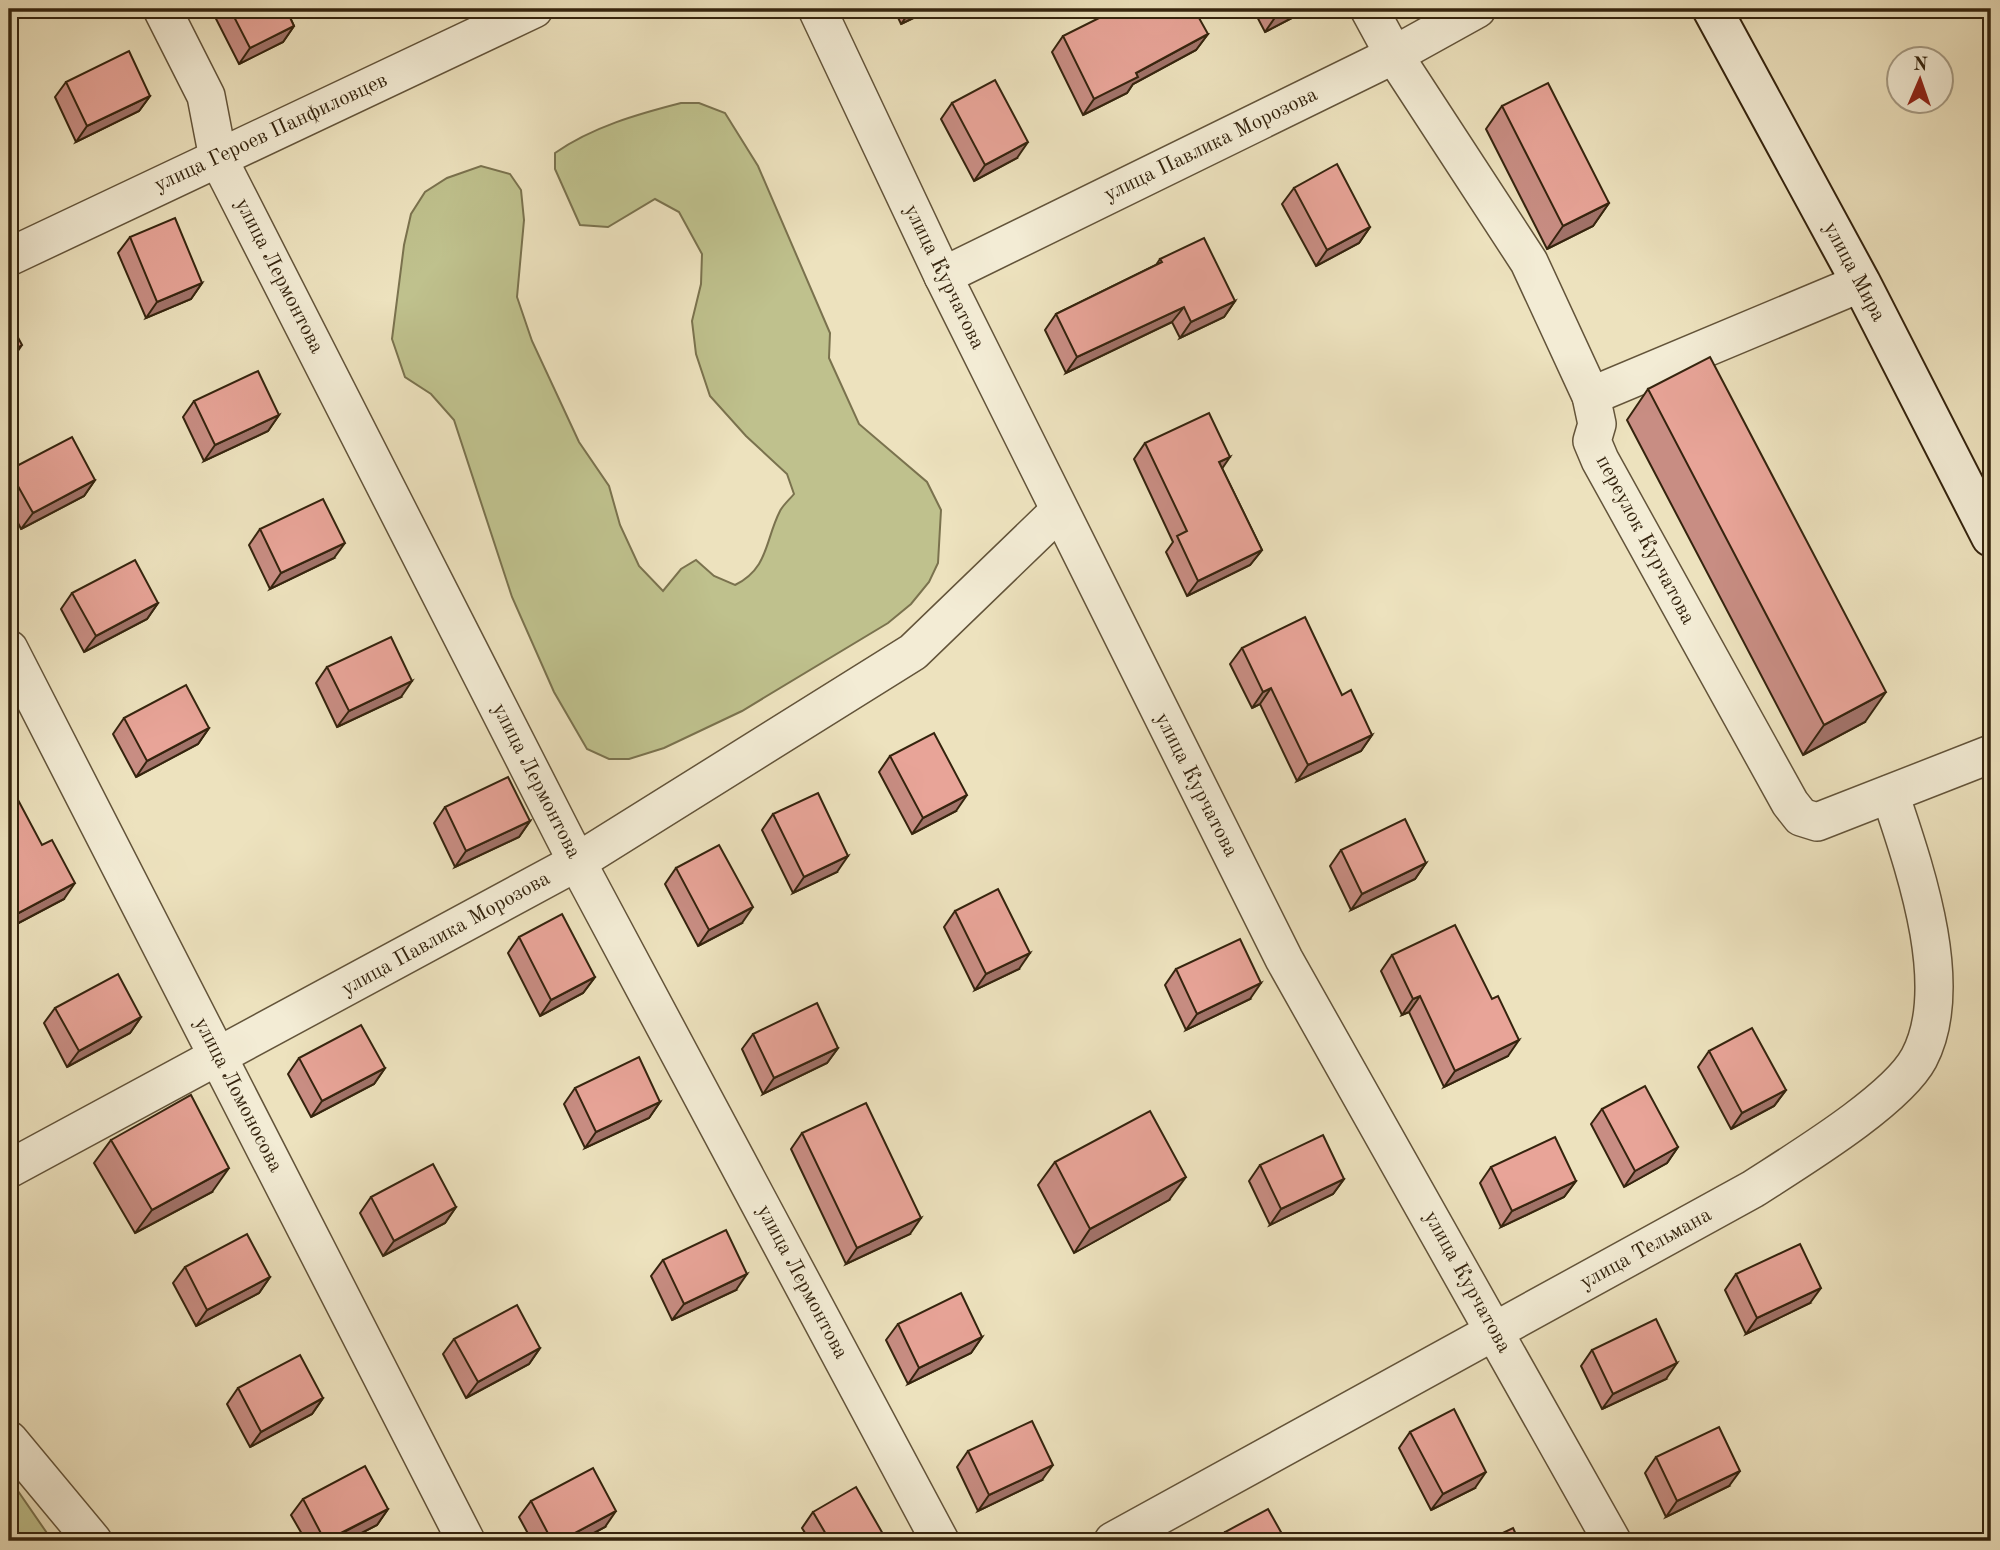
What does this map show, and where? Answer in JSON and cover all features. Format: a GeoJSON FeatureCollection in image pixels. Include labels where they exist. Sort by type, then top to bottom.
{"type":"FeatureCollection","features":[{"type":"Feature","properties":{"kind":"main road","name":"улица Мира"},"geometry":{"type":"LineString","coordinates":[[1712,9],[1861,283],[1991,537]]}},
{"type":"Feature","properties":{"kind":"street","name":"улица Лермонтова"},"geometry":{"type":"LineString","coordinates":[[162,9],[206,96],[218,158],[578,862],[940,1541]]}},
{"type":"Feature","properties":{"kind":"street","name":"улица Героев Панфиловцев"},"geometry":{"type":"LineString","coordinates":[[9,257],[534,9]]}},
{"type":"Feature","properties":{"kind":"street","name":"улица Курчатова"},"geometry":{"type":"LineString","coordinates":[[817,9],[943,276],[1284,959],[1612,1541]]}},
{"type":"Feature","properties":{"kind":"street","name":"переулок Курчатова"},"geometry":{"type":"LineString","coordinates":[[1369,9],[1394,55],[1529,262],[1591,396],[1597,424],[1592,441],[1601,460],[1790,803],[1801,817],[1817,822],[1991,754]]}},
{"type":"Feature","properties":{"kind":"street","name":"улица Павлика Морозова"},"geometry":{"type":"LineString","coordinates":[[943,276],[1394,55],[1477,9]]}},
{"type":"Feature","properties":{"kind":"street"},"geometry":{"type":"LineString","coordinates":[[1591,396],[1861,283]]}},
{"type":"Feature","properties":{"kind":"street","name":"улица Павлика Морозова"},"geometry":{"type":"LineString","coordinates":[[9,1168],[219,1058],[578,862],[913,652],[1059,511]]}},
{"type":"Feature","properties":{"kind":"street","name":"улица Ломоносова"},"geometry":{"type":"LineString","coordinates":[[9,649],[466,1541]]}},
{"type":"Feature","properties":{"kind":"street","name":"улица Тельмана"},"geometry":{"type":"LineString","coordinates":[[1113,1541],[1496,1333],[1753,1189],[1843,1129],[1896,1086],[1918,1060],[1929,1033],[1933,992],[1930,947],[1907,843],[1890,794]]}},
{"type":"Feature","properties":{"kind":"street"},"geometry":{"type":"LineString","coordinates":[[9,1440],[93,1541]]}},
{"type":"Feature","properties":{"kind":"green space"},"geometry":{"type":"Polygon","coordinates":[[[681,103],[699,103],[725,113],[758,166],[830,333],[829,358],[859,424],[927,482],[941,510],[938,563],[929,582],[911,604],[888,623],[742,711],[664,748],[629,759],[609,759],[587,749],[554,692],[512,597],[454,420],[431,394],[405,377],[392,339],[404,245],[411,214],[425,192],[447,178],[481,166],[510,174],[521,190],[524,220],[517,297],[532,341],[579,442],[609,486],[620,525],[639,566],[663,591],[681,569],[696,560],[714,576],[735,585],[746,578],[760,562],[780,511],[794,494],[787,474],[746,436],[710,396],[696,354],[692,321],[701,284],[702,254],[679,212],[655,199],[608,227],[580,225],[555,169],[555,153],[584,136],[632,117],[681,103]]]}},
{"type":"Feature","properties":{"kind":"green space"},"geometry":{"type":"Polygon","coordinates":[[[9,1478],[49,1536],[49,1541],[9,1541],[9,1478]]]}},
{"type":"Feature","properties":{"kind":"building"},"geometry":{"type":"Polygon","coordinates":[[[230,9],[286,9],[294,26],[250,48],[230,9]]]}},
{"type":"Feature","properties":{"kind":"building"},"geometry":{"type":"Polygon","coordinates":[[[1117,9],[1194,9],[1208,34],[1136,73],[1138,77],[1094,99],[1063,36],[1117,9]]]}},
{"type":"Feature","properties":{"kind":"building"},"geometry":{"type":"Polygon","coordinates":[[[1272,9],[1290,9],[1276,16],[1272,9]]]}},
{"type":"Feature","properties":{"kind":"building"},"geometry":{"type":"Polygon","coordinates":[[[129,51],[150,96],[87,126],[66,82],[129,51]]]}},
{"type":"Feature","properties":{"kind":"building"},"geometry":{"type":"Polygon","coordinates":[[[995,80],[1028,142],[985,165],[952,103],[995,80]]]}},
{"type":"Feature","properties":{"kind":"building"},"geometry":{"type":"Polygon","coordinates":[[[1548,83],[1609,203],[1563,226],[1502,106],[1548,83]]]}},
{"type":"Feature","properties":{"kind":"building"},"geometry":{"type":"Polygon","coordinates":[[[1337,164],[1370,227],[1327,250],[1294,188],[1337,164]]]}},
{"type":"Feature","properties":{"kind":"building"},"geometry":{"type":"Polygon","coordinates":[[[175,218],[202,283],[157,302],[130,237],[175,218]]]}},
{"type":"Feature","properties":{"kind":"building"},"geometry":{"type":"Polygon","coordinates":[[[1204,238],[1235,301],[1191,322],[1184,307],[1077,357],[1056,314],[1162,262],[1160,259],[1204,238]]]}},
{"type":"Feature","properties":{"kind":"building"},"geometry":{"type":"Polygon","coordinates":[[[9,321],[22,345],[9,353],[9,321]]]}},
{"type":"Feature","properties":{"kind":"building"},"geometry":{"type":"Polygon","coordinates":[[[1710,357],[1886,692],[1824,725],[1648,389],[1710,357]]]}},
{"type":"Feature","properties":{"kind":"building"},"geometry":{"type":"Polygon","coordinates":[[[258,371],[279,415],[215,445],[194,401],[258,371]]]}},
{"type":"Feature","properties":{"kind":"building"},"geometry":{"type":"Polygon","coordinates":[[[1209,413],[1230,457],[1219,462],[1262,550],[1198,581],[1177,536],[1187,531],[1145,443],[1209,413]]]}},
{"type":"Feature","properties":{"kind":"building"},"geometry":{"type":"Polygon","coordinates":[[[72,437],[95,480],[33,513],[9,470],[72,437]]]}},
{"type":"Feature","properties":{"kind":"building"},"geometry":{"type":"Polygon","coordinates":[[[323,499],[345,543],[281,573],[260,529],[323,499]]]}},
{"type":"Feature","properties":{"kind":"building"},"geometry":{"type":"Polygon","coordinates":[[[135,560],[158,603],[96,636],[72,593],[135,560]]]}},
{"type":"Feature","properties":{"kind":"building"},"geometry":{"type":"Polygon","coordinates":[[[1305,617],[1342,695],[1351,690],[1372,735],[1308,765],[1271,688],[1263,692],[1242,648],[1305,617]]]}},
{"type":"Feature","properties":{"kind":"building"},"geometry":{"type":"Polygon","coordinates":[[[391,637],[412,681],[349,711],[327,667],[391,637]]]}},
{"type":"Feature","properties":{"kind":"building"},"geometry":{"type":"Polygon","coordinates":[[[186,685],[209,728],[147,761],[124,718],[186,685]]]}},
{"type":"Feature","properties":{"kind":"building"},"geometry":{"type":"Polygon","coordinates":[[[934,733],[967,795],[923,818],[890,756],[934,733]]]}},
{"type":"Feature","properties":{"kind":"building"},"geometry":{"type":"Polygon","coordinates":[[[508,777],[530,821],[466,851],[445,807],[508,777]]]}},
{"type":"Feature","properties":{"kind":"building"},"geometry":{"type":"Polygon","coordinates":[[[9,783],[42,845],[52,840],[75,883],[13,916],[9,908],[9,783]]]}},
{"type":"Feature","properties":{"kind":"building"},"geometry":{"type":"Polygon","coordinates":[[[818,793],[848,856],[804,877],[773,814],[818,793]]]}},
{"type":"Feature","properties":{"kind":"building"},"geometry":{"type":"Polygon","coordinates":[[[1405,819],[1426,863],[1362,894],[1341,850],[1405,819]]]}},
{"type":"Feature","properties":{"kind":"building"},"geometry":{"type":"Polygon","coordinates":[[[719,845],[753,907],[709,930],[676,868],[719,845]]]}},
{"type":"Feature","properties":{"kind":"building"},"geometry":{"type":"Polygon","coordinates":[[[998,889],[1030,953],[986,974],[955,911],[998,889]]]}},
{"type":"Feature","properties":{"kind":"building"},"geometry":{"type":"Polygon","coordinates":[[[562,914],[595,977],[551,1000],[519,937],[562,914]]]}},
{"type":"Feature","properties":{"kind":"building"},"geometry":{"type":"Polygon","coordinates":[[[1455,925],[1492,999],[1498,996],[1519,1040],[1455,1071],[1420,996],[1413,999],[1392,955],[1455,925]]]}},
{"type":"Feature","properties":{"kind":"building"},"geometry":{"type":"Polygon","coordinates":[[[1240,939],[1261,983],[1197,1014],[1176,969],[1240,939]]]}},
{"type":"Feature","properties":{"kind":"building"},"geometry":{"type":"Polygon","coordinates":[[[118,974],[141,1017],[79,1051],[55,1008],[118,974]]]}},
{"type":"Feature","properties":{"kind":"building"},"geometry":{"type":"Polygon","coordinates":[[[817,1003],[838,1048],[774,1078],[753,1034],[817,1003]]]}},
{"type":"Feature","properties":{"kind":"building"},"geometry":{"type":"Polygon","coordinates":[[[361,1025],[385,1068],[322,1101],[299,1058],[361,1025]]]}},
{"type":"Feature","properties":{"kind":"building"},"geometry":{"type":"Polygon","coordinates":[[[1752,1028],[1786,1090],[1742,1113],[1709,1051],[1752,1028]]]}},
{"type":"Feature","properties":{"kind":"building"},"geometry":{"type":"Polygon","coordinates":[[[639,1057],[660,1102],[596,1132],[575,1088],[639,1057]]]}},
{"type":"Feature","properties":{"kind":"building"},"geometry":{"type":"Polygon","coordinates":[[[1645,1086],[1678,1147],[1635,1171],[1602,1109],[1645,1086]]]}},
{"type":"Feature","properties":{"kind":"building"},"geometry":{"type":"Polygon","coordinates":[[[191,1095],[229,1168],[152,1210],[111,1140],[191,1095]]]}},
{"type":"Feature","properties":{"kind":"building"},"geometry":{"type":"Polygon","coordinates":[[[866,1103],[921,1218],[857,1248],[802,1133],[866,1103]]]}},
{"type":"Feature","properties":{"kind":"building"},"geometry":{"type":"Polygon","coordinates":[[[1150,1111],[1186,1177],[1090,1229],[1055,1162],[1150,1111]]]}},
{"type":"Feature","properties":{"kind":"building"},"geometry":{"type":"Polygon","coordinates":[[[1323,1135],[1344,1179],[1281,1209],[1260,1165],[1323,1135]]]}},
{"type":"Feature","properties":{"kind":"building"},"geometry":{"type":"Polygon","coordinates":[[[1555,1137],[1576,1181],[1512,1211],[1491,1167],[1555,1137]]]}},
{"type":"Feature","properties":{"kind":"building"},"geometry":{"type":"Polygon","coordinates":[[[433,1164],[456,1207],[394,1241],[371,1197],[433,1164]]]}},
{"type":"Feature","properties":{"kind":"building"},"geometry":{"type":"Polygon","coordinates":[[[726,1230],[747,1274],[684,1304],[663,1260],[726,1230]]]}},
{"type":"Feature","properties":{"kind":"building"},"geometry":{"type":"Polygon","coordinates":[[[247,1234],[270,1277],[207,1310],[185,1267],[247,1234]]]}},
{"type":"Feature","properties":{"kind":"building"},"geometry":{"type":"Polygon","coordinates":[[[1800,1244],[1821,1288],[1757,1318],[1736,1274],[1800,1244]]]}},
{"type":"Feature","properties":{"kind":"building"},"geometry":{"type":"Polygon","coordinates":[[[961,1293],[982,1337],[919,1368],[898,1324],[961,1293]]]}},
{"type":"Feature","properties":{"kind":"building"},"geometry":{"type":"Polygon","coordinates":[[[517,1305],[540,1348],[478,1382],[454,1339],[517,1305]]]}},
{"type":"Feature","properties":{"kind":"building"},"geometry":{"type":"Polygon","coordinates":[[[1656,1319],[1677,1363],[1613,1394],[1592,1350],[1656,1319]]]}},
{"type":"Feature","properties":{"kind":"building"},"geometry":{"type":"Polygon","coordinates":[[[300,1355],[323,1398],[261,1432],[238,1388],[300,1355]]]}},
{"type":"Feature","properties":{"kind":"building"},"geometry":{"type":"Polygon","coordinates":[[[1454,1409],[1486,1472],[1443,1494],[1410,1432],[1454,1409]]]}},
{"type":"Feature","properties":{"kind":"building"},"geometry":{"type":"Polygon","coordinates":[[[1032,1421],[1053,1465],[989,1495],[968,1451],[1032,1421]]]}},
{"type":"Feature","properties":{"kind":"building"},"geometry":{"type":"Polygon","coordinates":[[[1719,1427],[1740,1471],[1677,1501],[1656,1457],[1719,1427]]]}},
{"type":"Feature","properties":{"kind":"building"},"geometry":{"type":"Polygon","coordinates":[[[365,1466],[388,1509],[325,1541],[303,1499],[365,1466]]]}},
{"type":"Feature","properties":{"kind":"building"},"geometry":{"type":"Polygon","coordinates":[[[593,1468],[616,1511],[560,1541],[552,1541],[531,1501],[593,1468]]]}},
{"type":"Feature","properties":{"kind":"building"},"geometry":{"type":"Polygon","coordinates":[[[856,1487],[887,1541],[830,1541],[813,1512],[856,1487]]]}},
{"type":"Feature","properties":{"kind":"building"},"geometry":{"type":"Polygon","coordinates":[[[1268,1509],[1286,1541],[1231,1541],[1225,1532],[1268,1509]]]}},
{"type":"Feature","properties":{"kind":"building"},"geometry":{"type":"Polygon","coordinates":[[[1513,1528],[1519,1541],[1486,1541],[1513,1528]]]}},
{"type":"Feature","properties":{"kind":"building"},"geometry":{"type":"Polygon","coordinates":[[[752,1534],[756,1541],[739,1541],[752,1534]]]}}]}
